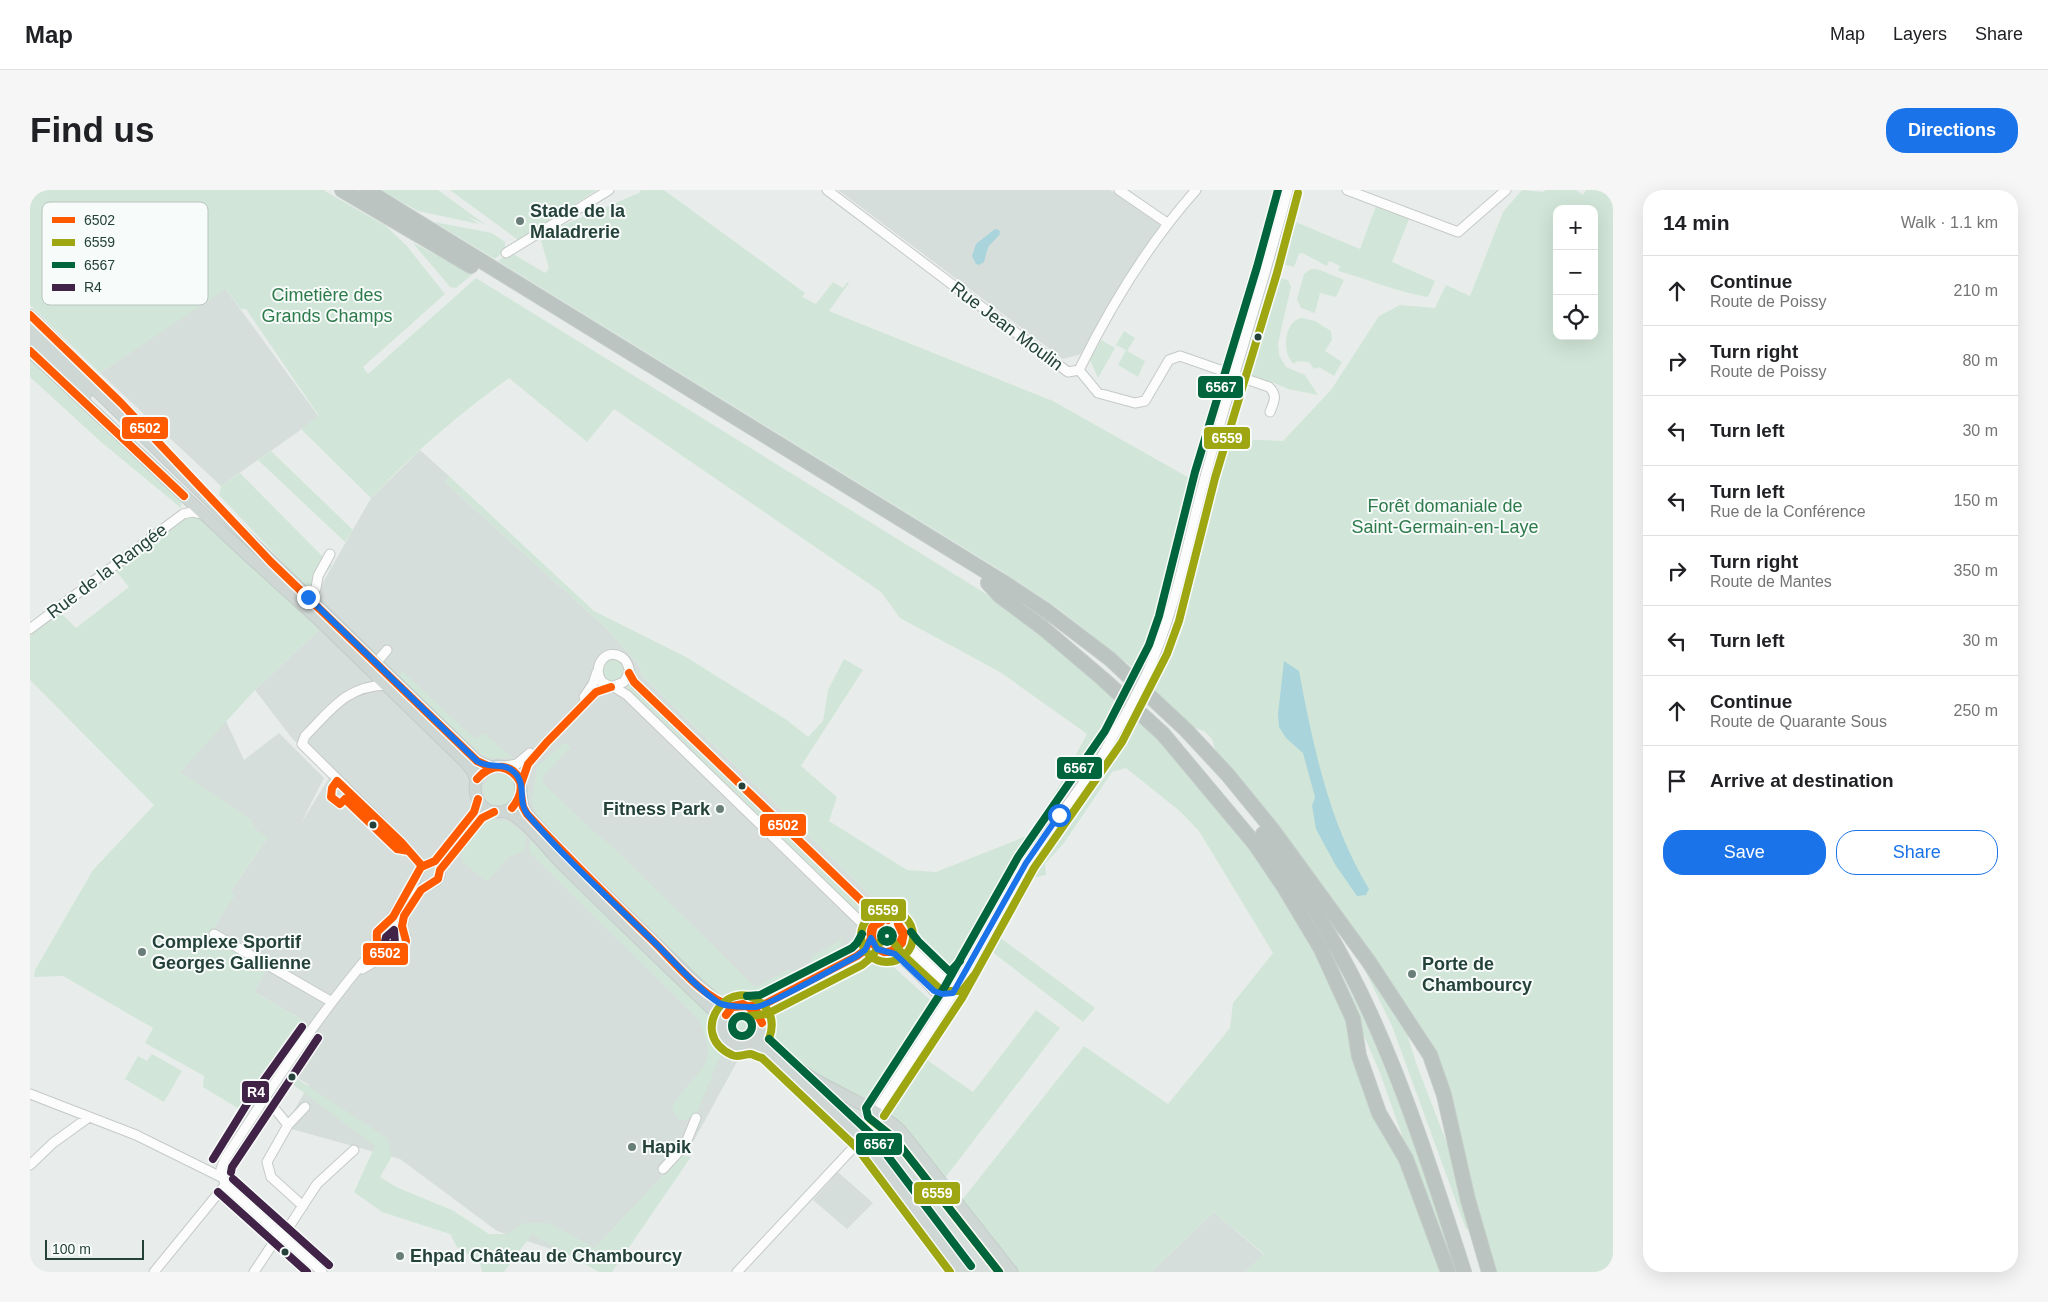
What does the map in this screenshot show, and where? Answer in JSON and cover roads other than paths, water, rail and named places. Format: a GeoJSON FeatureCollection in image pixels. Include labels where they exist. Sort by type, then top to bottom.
{"type":"FeatureCollection","features":[{"type":"Feature","properties":{"kind":"highway"},"geometry":{"type":"LineString","coordinates":[[336,190],[380,206],[988,583],[1044,620],[1104,667],[1166,723],[1221,781],[1264,834],[1305,894],[1370,1013],[1403,1096],[1464,1272]]}},
{"type":"Feature","properties":{"kind":"highway"},"geometry":{"type":"LineString","coordinates":[[342,190],[380,206],[774,439],[1047,611],[1110,660],[1186,730],[1227,774],[1312,884],[1369,962],[1430,1055],[1444,1095],[1468,1200],[1489,1272]]}},
{"type":"Feature","properties":{"kind":"highway"},"geometry":{"type":"LineString","coordinates":[[364,190],[380,206]]}},
{"type":"Feature","properties":{"kind":"highway"},"geometry":{"type":"LineString","coordinates":[[988,583],[1000,596],[1043,628],[1103,679],[1162,734],[1255,844],[1284,887],[1321,949],[1353,1019],[1359,1056],[1378,1113],[1406,1159],[1448,1272]]}},
{"type":"Feature","properties":{"kind":"highway"},"geometry":{"type":"LineString","coordinates":[[1312,884],[1347,947],[1393,1046],[1412,1092],[1473,1272]]}},
{"type":"Feature","properties":{"kind":"main road"},"geometry":{"type":"LineString","coordinates":[[30,315],[121,404],[250,540]]}},
{"type":"Feature","properties":{"kind":"main road"},"geometry":{"type":"LineString","coordinates":[[30,326],[308,597],[373,666],[386,685],[464,761],[473,772],[478,800],[485,808],[500,811],[521,820],[550,852],[630,932],[716,1012],[721,1023],[722,1033],[730,1043],[741,1046],[751,1044],[762,1046],[769,1051],[859,1136],[872,1150],[963,1272]]}},
{"type":"Feature","properties":{"kind":"main road"},"geometry":{"type":"LineString","coordinates":[[30,339],[293,596]]}},
{"type":"Feature","properties":{"kind":"main road"},"geometry":{"type":"LineString","coordinates":[[30,351],[202,514],[321,622],[373,666],[471,756],[490,767]]}},
{"type":"Feature","properties":{"kind":"main road"},"geometry":{"type":"LineString","coordinates":[[476,781],[490,767],[505,766],[515,773],[521,789],[523,807],[527,814],[566,856],[718,1002],[734,1007],[748,1006],[757,1012],[762,1028],[791,1062],[813,1078],[876,1110],[901,1131],[1012,1272]]}},
{"type":"Feature","properties":{"kind":"main road"},"geometry":{"type":"LineString","coordinates":[[500,811],[516,804],[521,789]]}},
{"type":"Feature","properties":{"kind":"main road"},"geometry":{"type":"LineString","coordinates":[[721,1023],[726,1012],[734,1007]]}},
{"type":"Feature","properties":{"kind":"main road"},"geometry":{"type":"LineString","coordinates":[[751,1044],[762,1028]]}},
{"type":"Feature","properties":{"kind":"street"},"geometry":{"type":"LineString","coordinates":[[506,254],[609,190]]}},
{"type":"Feature","properties":{"kind":"street","name":"Rue Jean Moulin"},"geometry":{"type":"LineString","coordinates":[[827,190],[1068,372],[1079,370],[1098,393],[1135,403],[1145,401],[1169,360],[1174,356],[1180,356],[1235,377]]}},
{"type":"Feature","properties":{"kind":"street"},"geometry":{"type":"LineString","coordinates":[[1119,190],[1167,222]]}},
{"type":"Feature","properties":{"kind":"street"},"geometry":{"type":"LineString","coordinates":[[1079,370],[1123,288],[1167,222],[1196,190]]}},
{"type":"Feature","properties":{"kind":"street"},"geometry":{"type":"LineString","coordinates":[[737,1272],[852,1149],[953,993],[1026,863],[1099,761],[1147,673],[1169,619],[1205,475],[1270,260],[1288,190]]}},
{"type":"Feature","properties":{"kind":"street"},"geometry":{"type":"LineString","coordinates":[[1347,190],[1458,232],[1506,190]]}},
{"type":"Feature","properties":{"kind":"street"},"geometry":{"type":"LineString","coordinates":[[1235,377],[1269,387],[1274,391],[1275,398],[1270,412]]}},
{"type":"Feature","properties":{"kind":"street","name":"Rue de la Rangée"},"geometry":{"type":"LineString","coordinates":[[183,514],[186,498]]}},
{"type":"Feature","properties":{"kind":"street","name":"Rue de la Rangée"},"geometry":{"type":"LineString","coordinates":[[30,629],[183,514],[192,512],[202,514]]}},
{"type":"Feature","properties":{"kind":"street"},"geometry":{"type":"LineString","coordinates":[[308,597],[316,588],[318,576],[330,554]]}},
{"type":"Feature","properties":{"kind":"street"},"geometry":{"type":"LineString","coordinates":[[368,686],[373,666],[387,650]]}},
{"type":"Feature","properties":{"kind":"street"},"geometry":{"type":"LineString","coordinates":[[505,766],[513,766],[524,760],[592,687],[602,659],[614,655],[625,661],[634,682],[865,904],[878,916],[899,926],[903,938],[910,948],[946,982],[956,982],[962,978]]}},
{"type":"Feature","properties":{"kind":"street"},"geometry":{"type":"LineString","coordinates":[[597,672],[602,682],[624,692],[871,935],[875,948],[900,958],[934,991],[942,994],[953,993]]}},
{"type":"Feature","properties":{"kind":"street"},"geometry":{"type":"LineString","coordinates":[[521,789],[528,764],[543,746],[596,692],[624,682],[629,673]]}},
{"type":"Feature","properties":{"kind":"street"},"geometry":{"type":"LineString","coordinates":[[386,685],[368,686],[344,696],[304,736],[302,744],[401,842],[422,866]]}},
{"type":"Feature","properties":{"kind":"street"},"geometry":{"type":"LineString","coordinates":[[154,1272],[223,1181],[222,1164],[265,1097],[332,1002],[373,952],[377,932],[387,925],[422,866],[432,863],[474,812],[478,800]]}},
{"type":"Feature","properties":{"kind":"street"},"geometry":{"type":"LineString","coordinates":[[355,973],[386,955],[396,954],[404,949],[406,940],[402,929],[405,914],[418,893],[425,886],[437,881],[440,870],[482,818],[500,811]]}},
{"type":"Feature","properties":{"kind":"street"},"geometry":{"type":"LineString","coordinates":[[432,863],[440,870]]}},
{"type":"Feature","properties":{"kind":"street"},"geometry":{"type":"LineString","coordinates":[[748,1006],[763,1005],[849,960],[865,950],[878,922],[888,920]]}},
{"type":"Feature","properties":{"kind":"street"},"geometry":{"type":"LineString","coordinates":[[387,925],[395,925],[402,929]]}},
{"type":"Feature","properties":{"kind":"street"},"geometry":{"type":"LineString","coordinates":[[214,934],[332,1002]]}},
{"type":"Feature","properties":{"kind":"street"},"geometry":{"type":"LineString","coordinates":[[762,1028],[771,1010],[863,958],[899,947],[903,938]]}},
{"type":"Feature","properties":{"kind":"street"},"geometry":{"type":"LineString","coordinates":[[376,944],[378,949],[386,955]]}},
{"type":"Feature","properties":{"kind":"street"},"geometry":{"type":"LineString","coordinates":[[30,1094],[166,1149],[223,1181],[322,1272]]}},
{"type":"Feature","properties":{"kind":"street"},"geometry":{"type":"LineString","coordinates":[[265,1097],[288,1125]]}},
{"type":"Feature","properties":{"kind":"street"},"geometry":{"type":"LineString","coordinates":[[303,1206],[270,1177],[268,1169],[270,1156],[288,1125],[305,1107]]}},
{"type":"Feature","properties":{"kind":"street"},"geometry":{"type":"LineString","coordinates":[[30,1165],[53,1143],[90,1117]]}},
{"type":"Feature","properties":{"kind":"street"},"geometry":{"type":"LineString","coordinates":[[663,1169],[685,1145],[696,1118]]}},
{"type":"Feature","properties":{"kind":"street"},"geometry":{"type":"LineString","coordinates":[[254,1272],[324,1176],[354,1150]]}},
{"type":"Feature","properties":{"kind":"water"},"geometry":{"type":"Polygon","coordinates":[[[995,229],[999,230],[1000,234],[989,246],[984,262],[979,265],[976,264],[972,256],[976,244],[995,229]]]}},
{"type":"Feature","properties":{"kind":"water"},"geometry":{"type":"Polygon","coordinates":[[[1284,661],[1299,671],[1324,783],[1343,838],[1369,889],[1366,895],[1357,896],[1336,866],[1316,829],[1312,806],[1315,797],[1303,753],[1286,738],[1279,727],[1278,714],[1284,661]]]}},
{"type":"Feature","properties":{"kind":"place","name":"Stade de la Maladrerie"},"geometry":{"type":"Point","coordinates":[520,221]}},
{"type":"Feature","properties":{"kind":"place","name":"Fitness Park"},"geometry":{"type":"Point","coordinates":[720,809]}},
{"type":"Feature","properties":{"kind":"place","name":"Complexe Sportif Georges Gallienne"},"geometry":{"type":"Point","coordinates":[142,952]}},
{"type":"Feature","properties":{"kind":"place","name":"Porte de Chambourcy"},"geometry":{"type":"Point","coordinates":[1412,974]}},
{"type":"Feature","properties":{"kind":"place","name":"Hapik"},"geometry":{"type":"Point","coordinates":[632,1147]}},
{"type":"Feature","properties":{"kind":"place","name":"Ehpad Château de Chambourcy"},"geometry":{"type":"Point","coordinates":[400,1256]}},
{"type":"Feature","properties":{"kind":"park label","name":"Cimetière des Grands Champs"},"geometry":{"type":"Point","coordinates":[327,305]}},
{"type":"Feature","properties":{"kind":"park label","name":"Forêt domaniale de Saint-Germain-en-Laye"},"geometry":{"type":"Point","coordinates":[1445,516]}}]}
